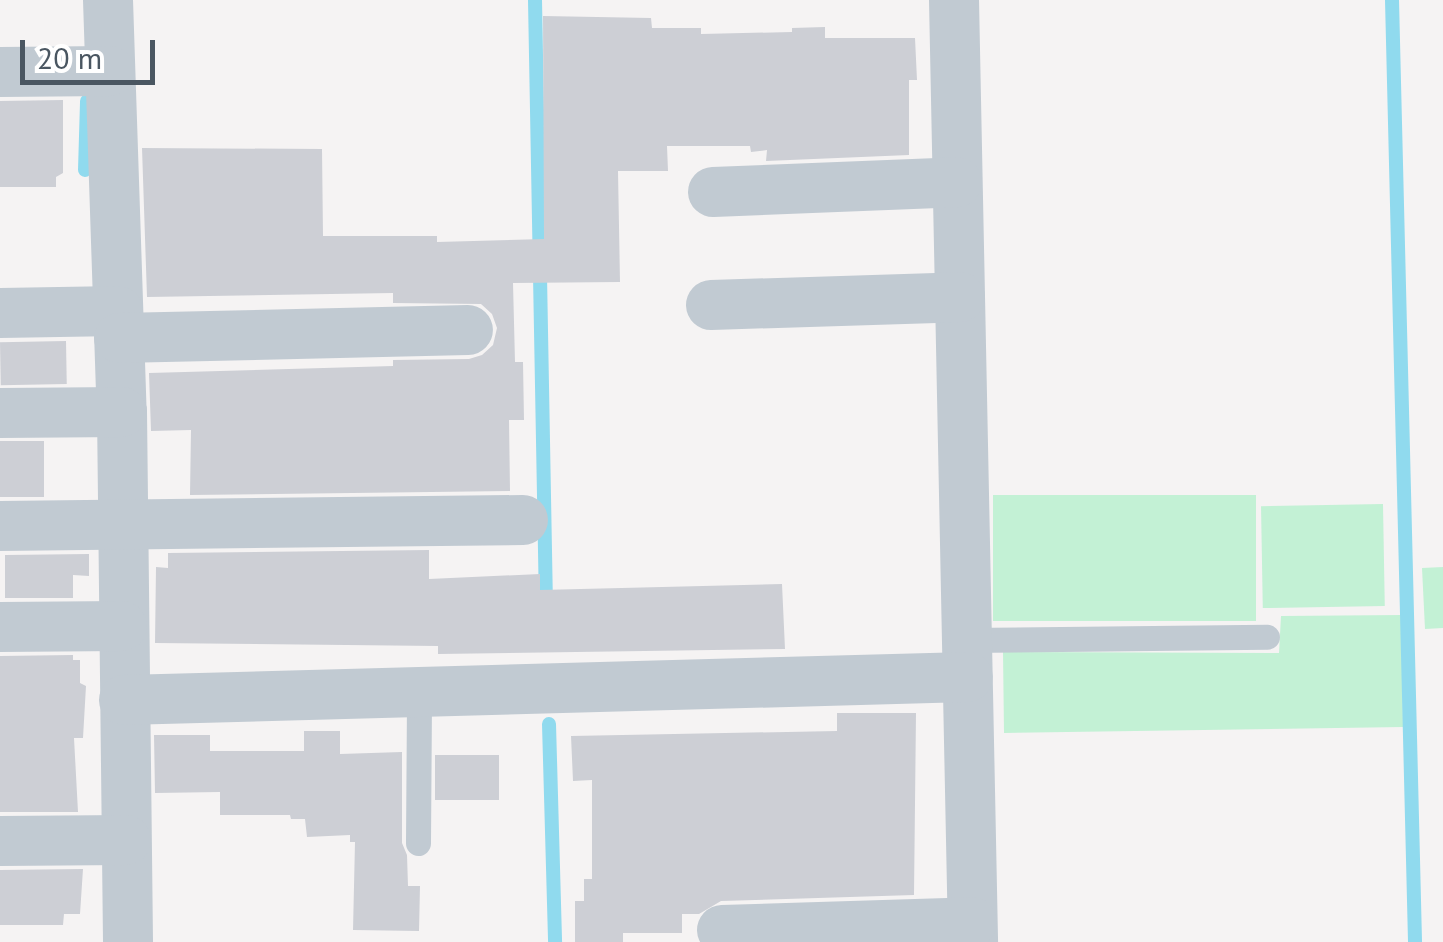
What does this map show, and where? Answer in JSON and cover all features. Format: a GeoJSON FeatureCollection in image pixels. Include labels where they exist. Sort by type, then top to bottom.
{"type":"FeatureCollection","features":[{"type":"Feature","properties":{"kind":"street"},"geometry":{"type":"LineString","coordinates":[[108,0],[122,412],[128,942]]}},
{"type":"Feature","properties":{"kind":"street"},"geometry":{"type":"LineString","coordinates":[[722,930],[973,932],[954,0]]}},
{"type":"Feature","properties":{"kind":"street"},"geometry":{"type":"LineString","coordinates":[[0,72],[110,71]]}},
{"type":"Feature","properties":{"kind":"street"},"geometry":{"type":"LineString","coordinates":[[713,192],[957,182]]}},
{"type":"Feature","properties":{"kind":"street"},"geometry":{"type":"LineString","coordinates":[[711,305],[960,297]]}},
{"type":"Feature","properties":{"kind":"street"},"geometry":{"type":"LineString","coordinates":[[0,313],[119,324],[468,330]]}},
{"type":"Feature","properties":{"kind":"street"},"geometry":{"type":"LineString","coordinates":[[0,413],[122,412]]}},
{"type":"Feature","properties":{"kind":"street"},"geometry":{"type":"LineString","coordinates":[[0,526],[523,520]]}},
{"type":"Feature","properties":{"kind":"street"},"geometry":{"type":"LineString","coordinates":[[0,627],[122,626]]}},
{"type":"Feature","properties":{"kind":"street"},"geometry":{"type":"LineString","coordinates":[[124,700],[419,694],[967,658]]}},
{"type":"Feature","properties":{"kind":"street"},"geometry":{"type":"LineString","coordinates":[[0,841],[126,840]]}},
{"type":"Feature","properties":{"kind":"lane"},"geometry":{"type":"LineString","coordinates":[[967,658],[1267,637]]}},
{"type":"Feature","properties":{"kind":"lane"},"geometry":{"type":"LineString","coordinates":[[418,843],[419,694]]}},
{"type":"Feature","properties":{"kind":"green space"},"geometry":{"type":"Polygon","coordinates":[[[993,495],[1256,495],[1256,621],[993,621],[993,495]]]}},
{"type":"Feature","properties":{"kind":"green space"},"geometry":{"type":"Polygon","coordinates":[[[1383,504],[1385,606],[1263,608],[1261,506],[1383,504]]]}},
{"type":"Feature","properties":{"kind":"green space"},"geometry":{"type":"Polygon","coordinates":[[[1443,567],[1443,628],[1425,629],[1422,568],[1443,567]]]}},
{"type":"Feature","properties":{"kind":"green space"},"geometry":{"type":"Polygon","coordinates":[[[1402,615],[1403,727],[1004,733],[1003,652],[1279,653],[1281,616],[1402,615]]]}},
{"type":"Feature","properties":{"kind":"building"},"geometry":{"type":"Polygon","coordinates":[[[543,16],[651,18],[652,28],[701,28],[701,34],[792,32],[792,28],[825,27],[825,38],[915,38],[917,80],[909,80],[909,155],[766,161],[767,150],[751,152],[750,146],[667,146],[668,171],[618,171],[620,282],[513,283],[515,362],[523,362],[524,420],[509,420],[510,491],[190,495],[191,430],[151,431],[149,373],[393,366],[393,360],[469,359],[482,355],[493,345],[497,328],[492,314],[481,304],[393,303],[393,293],[147,297],[142,148],[322,149],[323,236],[437,236],[437,242],[544,239],[543,16]]]}},
{"type":"Feature","properties":{"kind":"building"},"geometry":{"type":"Polygon","coordinates":[[[63,100],[63,173],[56,177],[56,187],[0,187],[0,101],[63,100]]]}},
{"type":"Feature","properties":{"kind":"building"},"geometry":{"type":"Polygon","coordinates":[[[66,341],[67,384],[1,385],[0,342],[66,341]]]}},
{"type":"Feature","properties":{"kind":"building"},"geometry":{"type":"Polygon","coordinates":[[[0,441],[44,441],[44,497],[0,497],[0,441]]]}},
{"type":"Feature","properties":{"kind":"building"},"geometry":{"type":"Polygon","coordinates":[[[429,550],[429,579],[540,574],[540,590],[782,584],[785,649],[438,654],[438,646],[155,643],[156,567],[168,568],[168,553],[429,550]]]}},
{"type":"Feature","properties":{"kind":"building"},"geometry":{"type":"Polygon","coordinates":[[[89,554],[89,576],[73,575],[73,598],[5,598],[5,555],[89,554]]]}},
{"type":"Feature","properties":{"kind":"building"},"geometry":{"type":"Polygon","coordinates":[[[73,655],[73,660],[80,660],[80,683],[86,686],[83,738],[74,738],[78,812],[0,812],[0,656],[73,655]]]}},
{"type":"Feature","properties":{"kind":"building"},"geometry":{"type":"Polygon","coordinates":[[[837,713],[916,713],[914,895],[721,901],[699,914],[682,914],[682,933],[623,933],[623,942],[575,942],[575,901],[584,901],[584,879],[592,879],[592,780],[573,781],[571,736],[837,731],[837,713]]]}},
{"type":"Feature","properties":{"kind":"building"},"geometry":{"type":"Polygon","coordinates":[[[304,731],[340,731],[340,754],[402,752],[402,843],[407,855],[408,886],[420,886],[419,931],[353,930],[355,842],[350,842],[350,835],[307,837],[305,819],[291,819],[290,815],[220,815],[220,792],[155,793],[154,735],[210,735],[210,751],[304,751],[304,731]]]}},
{"type":"Feature","properties":{"kind":"building"},"geometry":{"type":"Polygon","coordinates":[[[435,755],[499,755],[499,800],[435,800],[435,755]]]}},
{"type":"Feature","properties":{"kind":"building"},"geometry":{"type":"Polygon","coordinates":[[[83,869],[80,914],[64,914],[63,925],[0,925],[0,870],[83,869]]]}},
{"type":"Feature","properties":{"kind":"waterway"},"geometry":{"type":"LineString","coordinates":[[535,0],[546,604]]}},
{"type":"Feature","properties":{"kind":"waterway"},"geometry":{"type":"LineString","coordinates":[[1392,0],[1415,942]]}},
{"type":"Feature","properties":{"kind":"waterway"},"geometry":{"type":"LineString","coordinates":[[85,170],[87,101]]}},
{"type":"Feature","properties":{"kind":"waterway"},"geometry":{"type":"LineString","coordinates":[[549,724],[555,942]]}}]}
